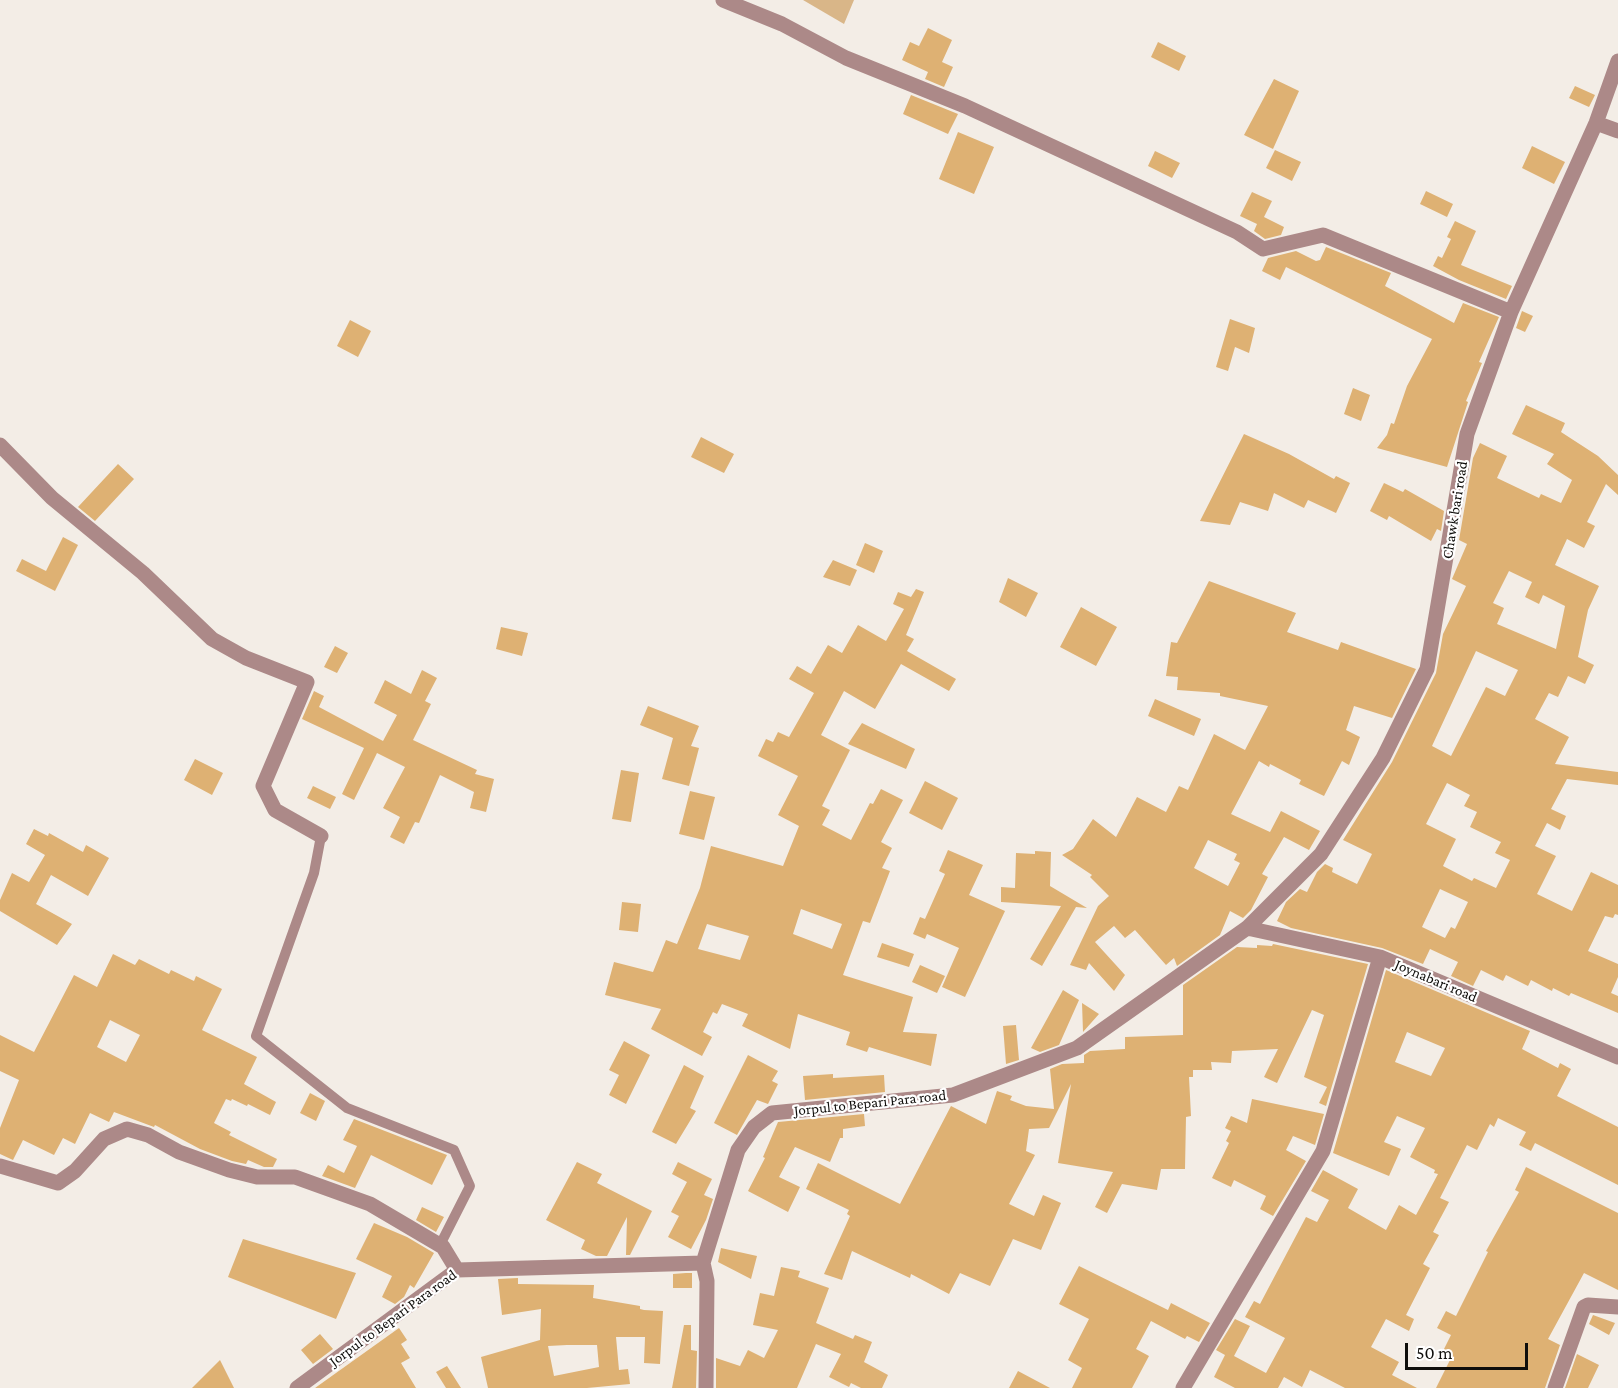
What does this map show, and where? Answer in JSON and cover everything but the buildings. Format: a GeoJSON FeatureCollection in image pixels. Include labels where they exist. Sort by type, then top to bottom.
{"type":"FeatureCollection","features":[{"type":"Feature","properties":{"kind":"street"},"geometry":{"type":"LineString","coordinates":[[723,0],[782,24],[846,58],[965,106],[1237,232],[1263,249],[1323,235],[1511,312]]}},
{"type":"Feature","properties":{"kind":"street","name":"Chawk bari road"},"geometry":{"type":"LineString","coordinates":[[1247,928],[1321,854],[1383,758],[1427,669],[1467,434],[1511,312],[1596,123],[1618,61]]}},
{"type":"Feature","properties":{"kind":"street"},"geometry":{"type":"LineString","coordinates":[[1596,123],[1618,130]]}},
{"type":"Feature","properties":{"kind":"street"},"geometry":{"type":"LineString","coordinates":[[0,445],[52,498],[143,573],[212,639],[246,658],[307,682],[263,786],[274,810],[321,836]]}},
{"type":"Feature","properties":{"kind":"street","name":"Joynabari road"},"geometry":{"type":"LineString","coordinates":[[1247,928],[1380,957],[1618,1057]]}},
{"type":"Feature","properties":{"kind":"street","name":"Jorpul to Bepari Para road"},"geometry":{"type":"LineString","coordinates":[[297,1388],[457,1270],[703,1263],[708,1240],[738,1150],[754,1127],[772,1113],[953,1095],[1077,1048],[1247,928]]}},
{"type":"Feature","properties":{"kind":"street"},"geometry":{"type":"LineString","coordinates":[[1184,1388],[1323,1151],[1380,957]]}},
{"type":"Feature","properties":{"kind":"street"},"geometry":{"type":"LineString","coordinates":[[0,1166],[58,1183],[75,1172],[104,1139],[128,1129],[148,1135],[179,1152],[229,1170],[258,1177],[296,1177],[370,1204],[440,1245],[457,1270]]}},
{"type":"Feature","properties":{"kind":"street"},"geometry":{"type":"LineString","coordinates":[[703,1263],[707,1281],[706,1388]]}},
{"type":"Feature","properties":{"kind":"street"},"geometry":{"type":"LineString","coordinates":[[1555,1388],[1584,1308],[1588,1305],[1618,1307]]}},
{"type":"Feature","properties":{"kind":"lane"},"geometry":{"type":"LineString","coordinates":[[321,836],[314,873],[256,1036],[347,1108],[454,1150],[470,1186],[440,1245]]}},
{"type":"Feature","properties":{"kind":"shaded area"},"geometry":{"type":"Polygon","coordinates":[[[803,0],[854,0],[844,24],[803,0]]]}}]}
